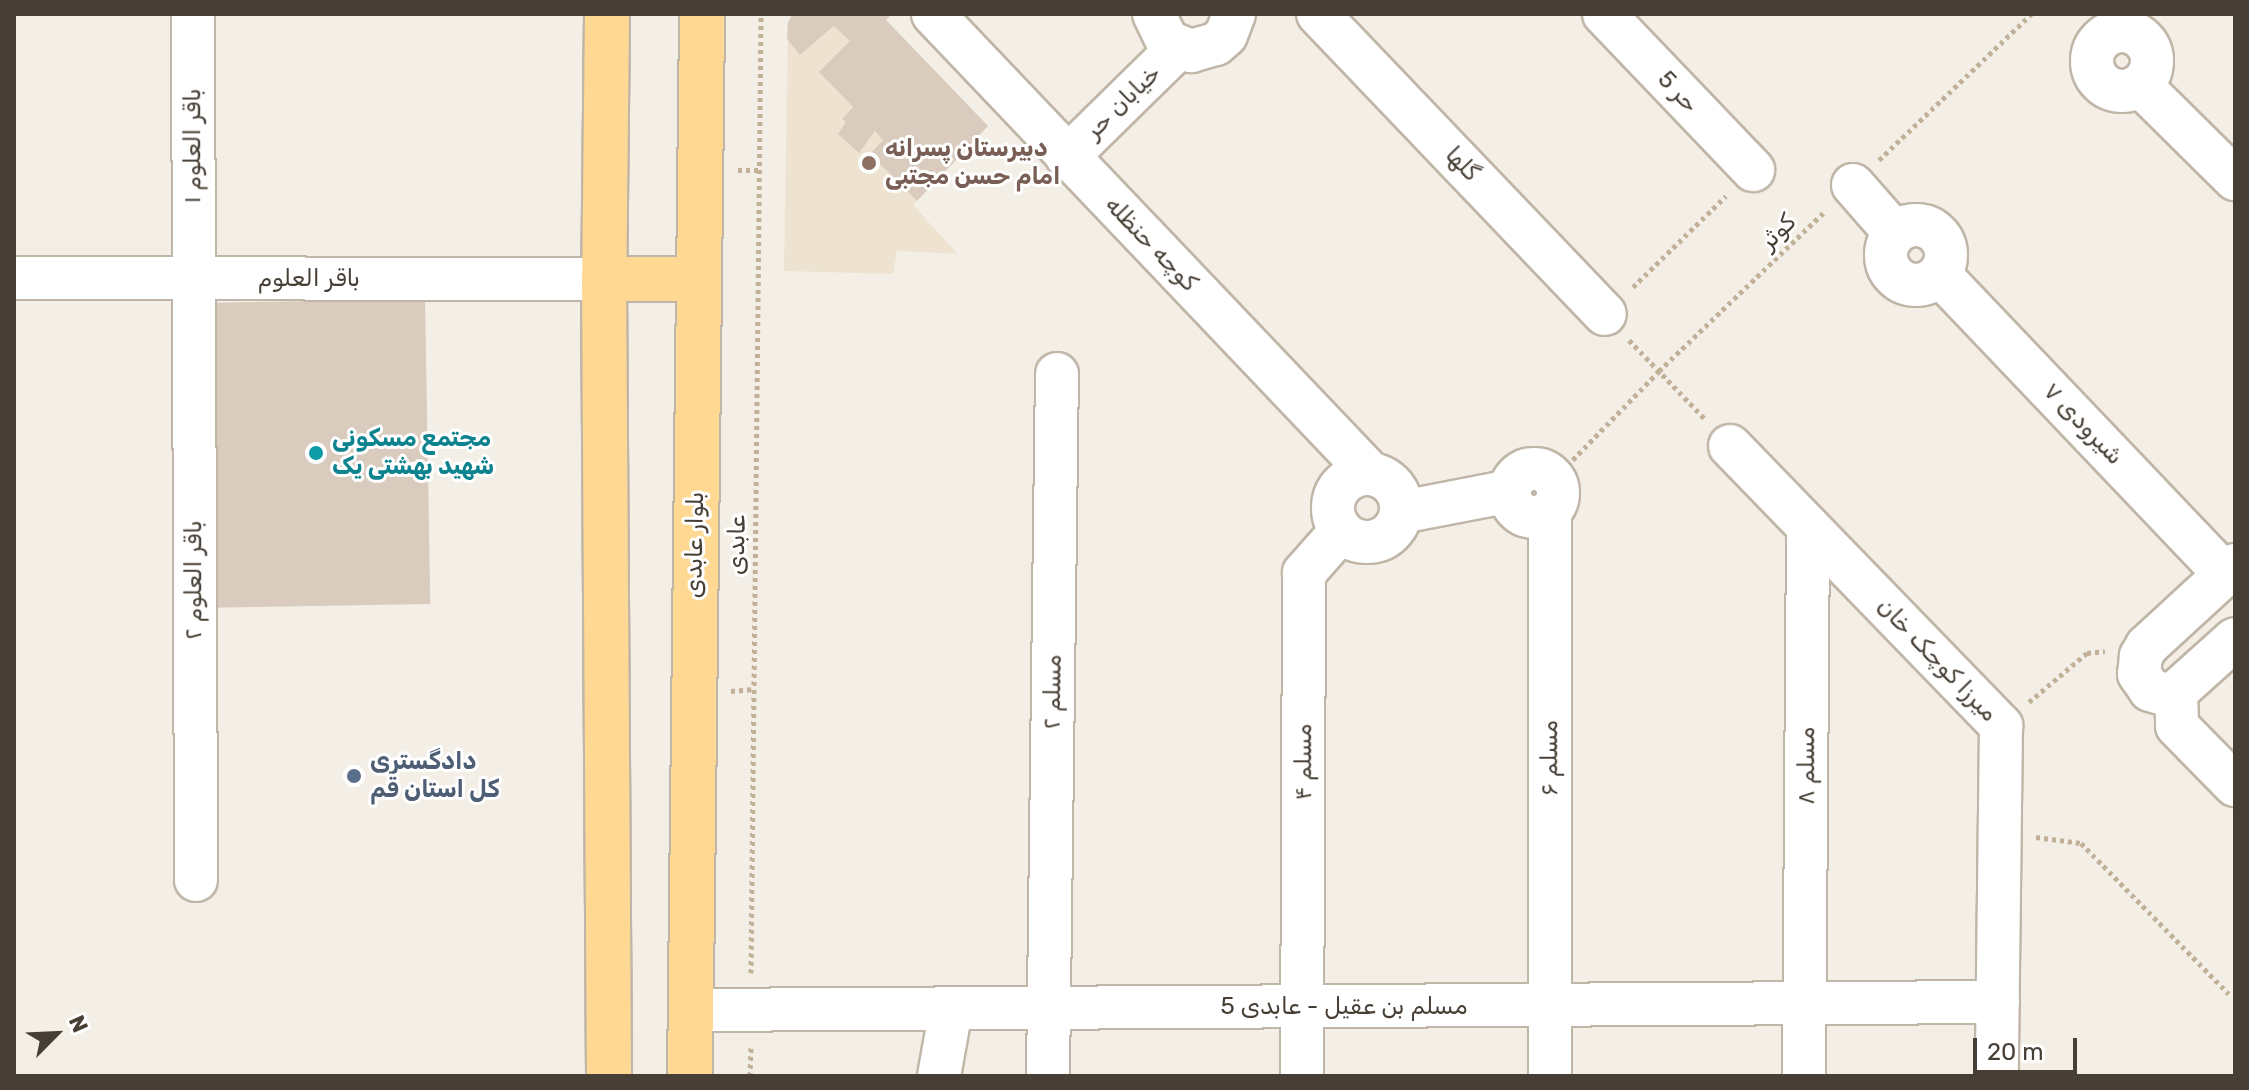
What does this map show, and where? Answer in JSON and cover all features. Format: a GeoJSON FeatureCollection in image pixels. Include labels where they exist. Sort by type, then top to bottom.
{"type":"FeatureCollection","features":[{"type":"Feature","properties":{"kind":"main road"},"geometry":{"type":"LineString","coordinates":[[607,14],[604,279],[609,1076]]}},
{"type":"Feature","properties":{"kind":"main road","name":"بلوار عابدی"},"geometry":{"type":"LineString","coordinates":[[690,1076],[702,14]]}},
{"type":"Feature","properties":{"kind":"main road"},"geometry":{"type":"LineString","coordinates":[[604,279],[698,279]]}},
{"type":"Feature","properties":{"kind":"street","name":"باقر العلوم ۱"},"geometry":{"type":"LineString","coordinates":[[192,279],[193,14]]}},
{"type":"Feature","properties":{"kind":"street","name":"کوچه حنظله"},"geometry":{"type":"LineString","coordinates":[[933,14],[1370,473]]}},
{"type":"Feature","properties":{"kind":"street"},"geometry":{"type":"LineString","coordinates":[[1154,14],[1159,30],[1178,48],[1191,51],[1216,44],[1226,35],[1234,14]]}},
{"type":"Feature","properties":{"kind":"street","name":"گلها"},"geometry":{"type":"LineString","coordinates":[[1318,14],[1605,314]]}},
{"type":"Feature","properties":{"kind":"street","name":"حر 5"},"geometry":{"type":"LineString","coordinates":[[1604,14],[1753,170]]}},
{"type":"Feature","properties":{"kind":"street"},"geometry":{"type":"LineString","coordinates":[[2090,26],[2096,76],[2111,89],[2131,90],[2140,85],[2235,179]]}},
{"type":"Feature","properties":{"kind":"street","name":"خیابان حر"},"geometry":{"type":"LineString","coordinates":[[1067,157],[1178,48]]}},
{"type":"Feature","properties":{"kind":"street","name":"شیرودی ۷"},"geometry":{"type":"LineString","coordinates":[[1853,185],[1895,233],[1886,251],[1886,261],[1896,278],[1915,286],[1940,275],[2230,570]]}},
{"type":"Feature","properties":{"kind":"street","name":"باقر العلوم"},"geometry":{"type":"LineString","coordinates":[[14,278],[604,279]]}},
{"type":"Feature","properties":{"kind":"street","name":"باقر العلوم ۲"},"geometry":{"type":"LineString","coordinates":[[192,279],[196,880]]}},
{"type":"Feature","properties":{"kind":"street","name":"مسلم ۲"},"geometry":{"type":"LineString","coordinates":[[1048,1076],[1057,374]]}},
{"type":"Feature","properties":{"kind":"street","name":"میرزا کوچک خان"},"geometry":{"type":"LineString","coordinates":[[1730,446],[2001,726],[1997,1076]]}},
{"type":"Feature","properties":{"kind":"street"},"geometry":{"type":"LineString","coordinates":[[1370,473],[1388,479],[1399,494],[1402,512],[1397,527],[1385,538],[1369,543],[1354,540],[1341,531],[1333,516],[1337,492],[1354,476],[1370,473]]}},
{"type":"Feature","properties":{"kind":"street"},"geometry":{"type":"LineString","coordinates":[[1402,512],[1510,491],[1518,512],[1541,517],[1552,496]]}},
{"type":"Feature","properties":{"kind":"street","name":"مسلم ۶"},"geometry":{"type":"LineString","coordinates":[[1550,1076],[1552,496]]}},
{"type":"Feature","properties":{"kind":"street","name":"مسلم ۸"},"geometry":{"type":"LineString","coordinates":[[1804,1076],[1808,527]]}},
{"type":"Feature","properties":{"kind":"street","name":"مسلم ۴"},"geometry":{"type":"LineString","coordinates":[[1302,1076],[1304,573],[1341,531]]}},
{"type":"Feature","properties":{"kind":"street"},"geometry":{"type":"LineString","coordinates":[[2230,570],[2147,646],[2138,665],[2143,683],[2159,694],[2176,692],[2235,639]]}},
{"type":"Feature","properties":{"kind":"street"},"geometry":{"type":"LineString","coordinates":[[2176,692],[2177,726],[2235,785]]}},
{"type":"Feature","properties":{"kind":"street","name":"مسلم بن عقیل - عابدی 5"},"geometry":{"type":"LineString","coordinates":[[690,1010],[1998,1002]]}},
{"type":"Feature","properties":{"kind":"street"},"geometry":{"type":"LineString","coordinates":[[939,1076],[951,1009]]}},
{"type":"Feature","properties":{"kind":"path","name":"عابدی"},"geometry":{"type":"LineString","coordinates":[[750,1076],[761,14]]}},
{"type":"Feature","properties":{"kind":"path","name":"کوثر"},"geometry":{"type":"LineString","coordinates":[[1552,496],[1659,371],[2031,14]]}},
{"type":"Feature","properties":{"kind":"path"},"geometry":{"type":"LineString","coordinates":[[1730,446],[1605,314],[1753,170]]}},
{"type":"Feature","properties":{"kind":"path"},"geometry":{"type":"LineString","coordinates":[[2001,726],[2087,653],[2147,646]]}},
{"type":"Feature","properties":{"kind":"path"},"geometry":{"type":"LineString","coordinates":[[2000,832],[2081,843],[2229,994]]}},
{"type":"Feature","properties":{"kind":"shaded area","name":"دبیرستان پسرانه امام حسن مجتبی"},"geometry":{"type":"Polygon","coordinates":[[[793,14],[886,20],[988,126],[913,205],[958,254],[897,251],[893,274],[784,271],[788,22],[793,14]]]}},
{"type":"Feature","properties":{"kind":"building"},"geometry":{"type":"Polygon","coordinates":[[[793,14],[892,14],[886,20],[988,126],[917,201],[870,154],[883,140],[875,131],[859,153],[838,134],[846,122],[842,119],[853,107],[819,72],[850,41],[834,26],[800,55],[787,39],[788,22],[793,14]]]}},
{"type":"Feature","properties":{"kind":"building","name":"مجتمع مسکونی شهید بهشتی یک"},"geometry":{"type":"Polygon","coordinates":[[[425,299],[430,604],[207,608],[202,303],[425,299]]]}},
{"type":"Feature","properties":{"kind":"place","name":"دبیرستان پسرانه امام حسن مجتبی"},"geometry":{"type":"Point","coordinates":[869,163]}},
{"type":"Feature","properties":{"kind":"place","name":"مجتمع مسکونی شهید بهشتی یک"},"geometry":{"type":"Point","coordinates":[316,453]}},
{"type":"Feature","properties":{"kind":"place","name":"دادگستری کل استان قم"},"geometry":{"type":"Point","coordinates":[354,776]}}]}
